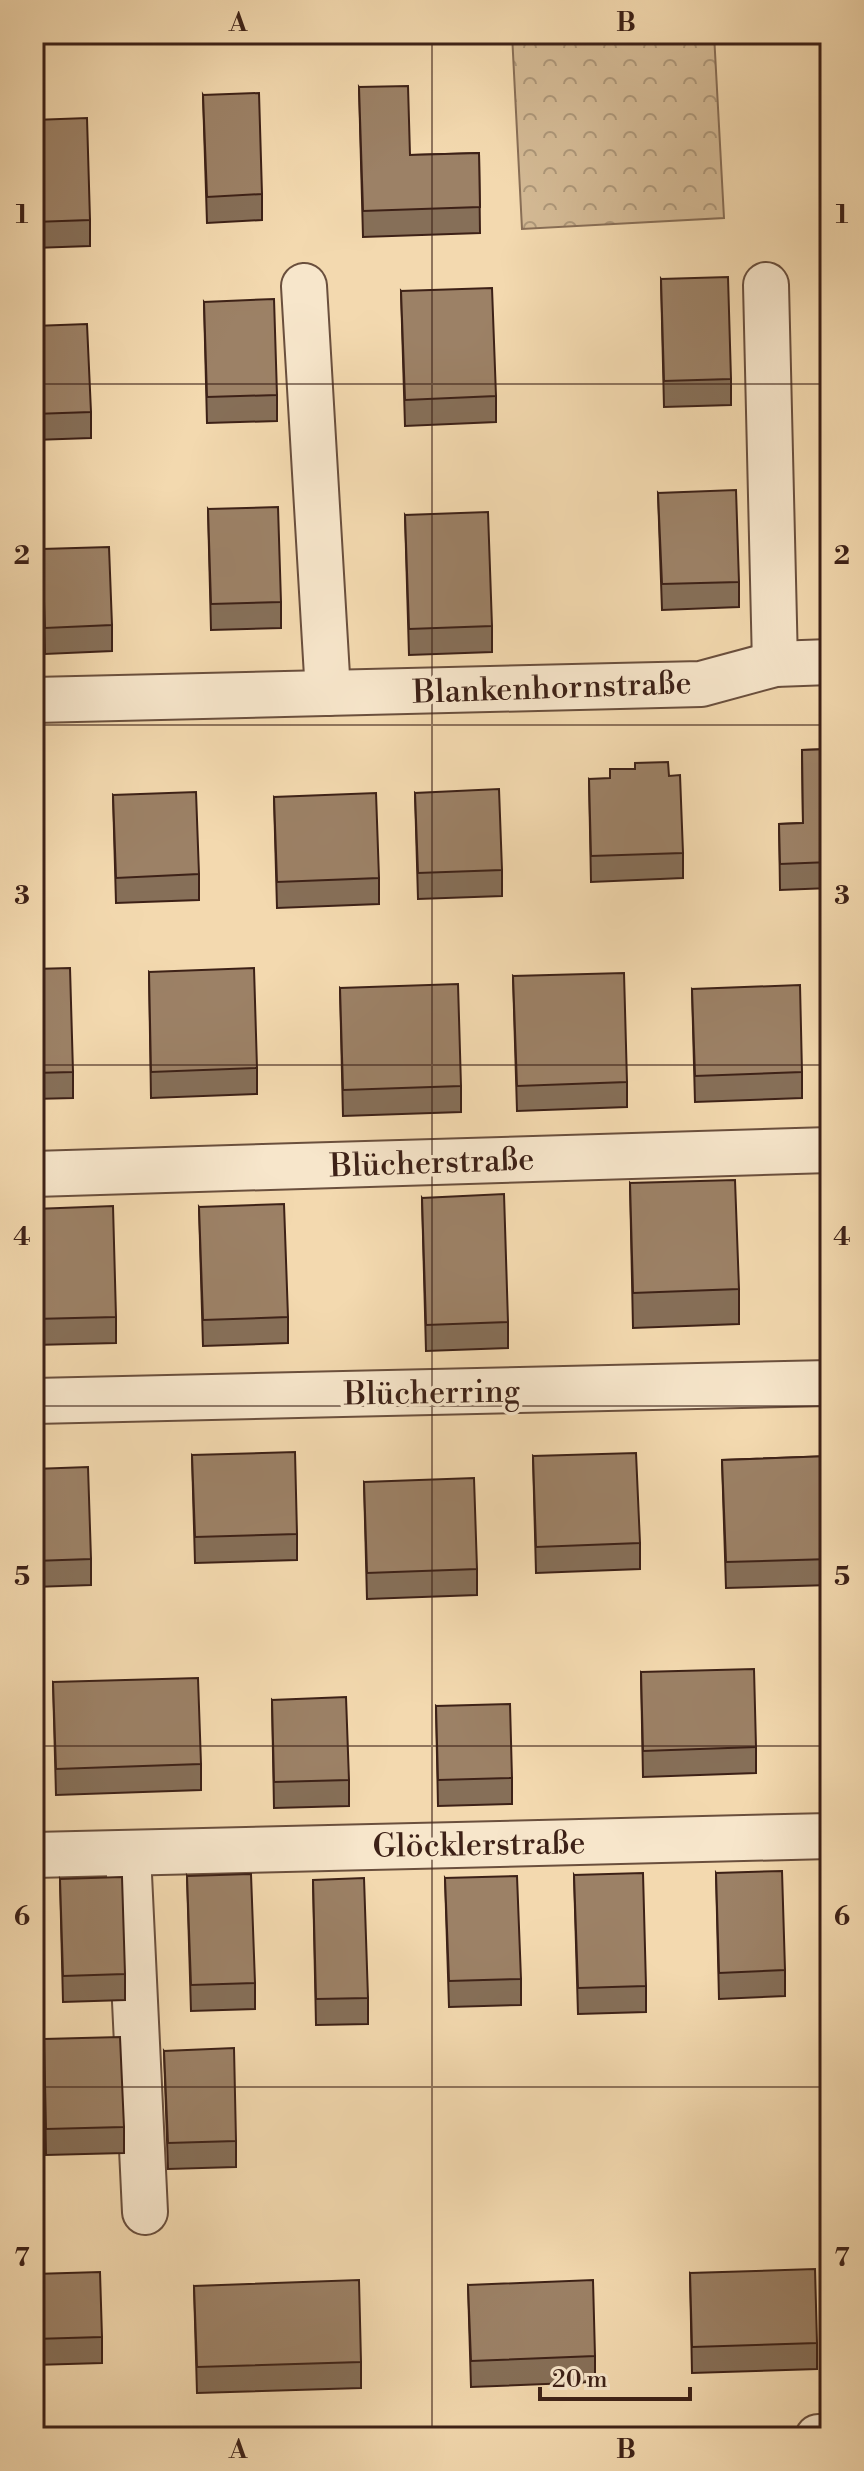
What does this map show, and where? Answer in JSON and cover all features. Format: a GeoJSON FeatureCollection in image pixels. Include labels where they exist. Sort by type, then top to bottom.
{"type":"FeatureCollection","features":[{"type":"Feature","properties":{"kind":"street"},"geometry":{"type":"LineString","coordinates":[[766,285],[775,664]]}},
{"type":"Feature","properties":{"kind":"street"},"geometry":{"type":"LineString","coordinates":[[304,286],[328,693]]}},
{"type":"Feature","properties":{"kind":"street","name":"Blankenhornstraße"},"geometry":{"type":"LineString","coordinates":[[34,700],[701,684],[775,664],[830,662]]}},
{"type":"Feature","properties":{"kind":"street","name":"Blücherstraße"},"geometry":{"type":"LineString","coordinates":[[34,1174],[830,1150]]}},
{"type":"Feature","properties":{"kind":"street","name":"Blücherring"},"geometry":{"type":"LineString","coordinates":[[34,1401],[830,1383]]}},
{"type":"Feature","properties":{"kind":"street","name":"Glöcklerstraße"},"geometry":{"type":"LineString","coordinates":[[34,1855],[830,1836]]}},
{"type":"Feature","properties":{"kind":"street"},"geometry":{"type":"LineString","coordinates":[[128,1854],[145,2212]]}},
{"type":"Feature","properties":{"kind":"street"},"geometry":{"type":"LineString","coordinates":[[818,2437],[830,2437]]}},
{"type":"Feature","properties":{"kind":"green space"},"geometry":{"type":"Polygon","coordinates":[[[512,34],[714,34],[724,218],[522,229],[512,34]]]}},
{"type":"Feature","properties":{"kind":"building"},"geometry":{"type":"Polygon","coordinates":[[[408,86],[410,155],[479,153],[480,207],[363,211],[359,87],[408,86]]]}},
{"type":"Feature","properties":{"kind":"building"},"geometry":{"type":"Polygon","coordinates":[[[259,93],[262,194],[207,197],[203,95],[259,93]]]}},
{"type":"Feature","properties":{"kind":"building"},"geometry":{"type":"Polygon","coordinates":[[[87,118],[90,220],[34,222],[34,120],[87,118]]]}},
{"type":"Feature","properties":{"kind":"building"},"geometry":{"type":"Polygon","coordinates":[[[728,277],[731,379],[664,381],[661,279],[728,277]]]}},
{"type":"Feature","properties":{"kind":"building"},"geometry":{"type":"Polygon","coordinates":[[[492,288],[496,396],[405,400],[401,291],[492,288]]]}},
{"type":"Feature","properties":{"kind":"building"},"geometry":{"type":"Polygon","coordinates":[[[274,299],[277,395],[207,397],[204,302],[274,299]]]}},
{"type":"Feature","properties":{"kind":"building"},"geometry":{"type":"Polygon","coordinates":[[[87,324],[91,412],[34,414],[34,326],[87,324]]]}},
{"type":"Feature","properties":{"kind":"building"},"geometry":{"type":"Polygon","coordinates":[[[736,490],[739,582],[662,584],[658,493],[736,490]]]}},
{"type":"Feature","properties":{"kind":"building"},"geometry":{"type":"Polygon","coordinates":[[[278,507],[281,602],[211,604],[208,509],[278,507]]]}},
{"type":"Feature","properties":{"kind":"building"},"geometry":{"type":"Polygon","coordinates":[[[488,512],[492,626],[409,629],[405,515],[488,512]]]}},
{"type":"Feature","properties":{"kind":"building"},"geometry":{"type":"Polygon","coordinates":[[[109,547],[112,625],[45,628],[42,549],[109,547]]]}},
{"type":"Feature","properties":{"kind":"building"},"geometry":{"type":"Polygon","coordinates":[[[830,749],[830,862],[780,864],[779,824],[803,823],[802,750],[830,749]]]}},
{"type":"Feature","properties":{"kind":"building"},"geometry":{"type":"Polygon","coordinates":[[[668,762],[669,776],[680,775],[683,853],[591,856],[589,779],[610,778],[610,769],[635,769],[635,763],[668,762]]]}},
{"type":"Feature","properties":{"kind":"building"},"geometry":{"type":"Polygon","coordinates":[[[499,789],[502,870],[418,873],[415,793],[499,789]]]}},
{"type":"Feature","properties":{"kind":"building"},"geometry":{"type":"Polygon","coordinates":[[[196,792],[199,874],[116,878],[113,795],[196,792]]]}},
{"type":"Feature","properties":{"kind":"building"},"geometry":{"type":"Polygon","coordinates":[[[376,793],[379,878],[277,882],[274,797],[376,793]]]}},
{"type":"Feature","properties":{"kind":"building"},"geometry":{"type":"Polygon","coordinates":[[[70,968],[73,1072],[34,1073],[34,969],[70,968]]]}},
{"type":"Feature","properties":{"kind":"building"},"geometry":{"type":"Polygon","coordinates":[[[254,968],[257,1068],[151,1072],[149,972],[254,968]]]}},
{"type":"Feature","properties":{"kind":"building"},"geometry":{"type":"Polygon","coordinates":[[[624,973],[627,1082],[517,1086],[513,976],[624,973]]]}},
{"type":"Feature","properties":{"kind":"building"},"geometry":{"type":"Polygon","coordinates":[[[458,984],[461,1086],[343,1090],[340,988],[458,984]]]}},
{"type":"Feature","properties":{"kind":"building"},"geometry":{"type":"Polygon","coordinates":[[[800,985],[802,1072],[695,1076],[692,989],[800,985]]]}},
{"type":"Feature","properties":{"kind":"building"},"geometry":{"type":"Polygon","coordinates":[[[735,1180],[739,1289],[633,1293],[630,1183],[735,1180]]]}},
{"type":"Feature","properties":{"kind":"building"},"geometry":{"type":"Polygon","coordinates":[[[504,1194],[508,1322],[426,1325],[422,1198],[504,1194]]]}},
{"type":"Feature","properties":{"kind":"building"},"geometry":{"type":"Polygon","coordinates":[[[284,1204],[288,1317],[203,1320],[199,1207],[284,1204]]]}},
{"type":"Feature","properties":{"kind":"building"},"geometry":{"type":"Polygon","coordinates":[[[113,1206],[116,1317],[34,1319],[34,1209],[113,1206]]]}},
{"type":"Feature","properties":{"kind":"building"},"geometry":{"type":"Polygon","coordinates":[[[295,1452],[297,1534],[195,1537],[192,1455],[295,1452]]]}},
{"type":"Feature","properties":{"kind":"building"},"geometry":{"type":"Polygon","coordinates":[[[636,1453],[640,1543],[536,1547],[533,1456],[636,1453]]]}},
{"type":"Feature","properties":{"kind":"building"},"geometry":{"type":"Polygon","coordinates":[[[830,1456],[830,1559],[726,1562],[722,1460],[830,1456]]]}},
{"type":"Feature","properties":{"kind":"building"},"geometry":{"type":"Polygon","coordinates":[[[88,1467],[91,1559],[34,1561],[34,1469],[88,1467]]]}},
{"type":"Feature","properties":{"kind":"building"},"geometry":{"type":"Polygon","coordinates":[[[474,1478],[477,1569],[367,1573],[364,1482],[474,1478]]]}},
{"type":"Feature","properties":{"kind":"building"},"geometry":{"type":"Polygon","coordinates":[[[754,1669],[756,1747],[643,1751],[641,1672],[754,1669]]]}},
{"type":"Feature","properties":{"kind":"building"},"geometry":{"type":"Polygon","coordinates":[[[198,1678],[201,1764],[56,1769],[53,1682],[198,1678]]]}},
{"type":"Feature","properties":{"kind":"building"},"geometry":{"type":"Polygon","coordinates":[[[346,1697],[349,1780],[274,1782],[272,1700],[346,1697]]]}},
{"type":"Feature","properties":{"kind":"building"},"geometry":{"type":"Polygon","coordinates":[[[510,1704],[512,1778],[438,1780],[436,1706],[510,1704]]]}},
{"type":"Feature","properties":{"kind":"building"},"geometry":{"type":"Polygon","coordinates":[[[782,1871],[785,1970],[719,1973],[716,1873],[782,1871]]]}},
{"type":"Feature","properties":{"kind":"building"},"geometry":{"type":"Polygon","coordinates":[[[643,1873],[646,1986],[578,1988],[574,1875],[643,1873]]]}},
{"type":"Feature","properties":{"kind":"building"},"geometry":{"type":"Polygon","coordinates":[[[251,1874],[255,1983],[191,1985],[187,1876],[251,1874]]]}},
{"type":"Feature","properties":{"kind":"building"},"geometry":{"type":"Polygon","coordinates":[[[517,1876],[521,1979],[449,1981],[445,1878],[517,1876]]]}},
{"type":"Feature","properties":{"kind":"building"},"geometry":{"type":"Polygon","coordinates":[[[122,1877],[125,1974],[63,1976],[60,1879],[122,1877]]]}},
{"type":"Feature","properties":{"kind":"building"},"geometry":{"type":"Polygon","coordinates":[[[364,1878],[368,1998],[316,1999],[313,1880],[364,1878]]]}},
{"type":"Feature","properties":{"kind":"building"},"geometry":{"type":"Polygon","coordinates":[[[120,2037],[124,2127],[46,2129],[44,2039],[120,2037]]]}},
{"type":"Feature","properties":{"kind":"building"},"geometry":{"type":"Polygon","coordinates":[[[234,2048],[236,2141],[168,2143],[164,2051],[234,2048]]]}},
{"type":"Feature","properties":{"kind":"building"},"geometry":{"type":"Polygon","coordinates":[[[815,2269],[817,2343],[692,2347],[690,2273],[815,2269]]]}},
{"type":"Feature","properties":{"kind":"building"},"geometry":{"type":"Polygon","coordinates":[[[100,2272],[102,2337],[34,2339],[34,2274],[100,2272]]]}},
{"type":"Feature","properties":{"kind":"building"},"geometry":{"type":"Polygon","coordinates":[[[359,2280],[361,2362],[197,2367],[194,2286],[359,2280]]]}},
{"type":"Feature","properties":{"kind":"building"},"geometry":{"type":"Polygon","coordinates":[[[593,2280],[595,2356],[471,2361],[468,2285],[593,2280]]]}}]}
